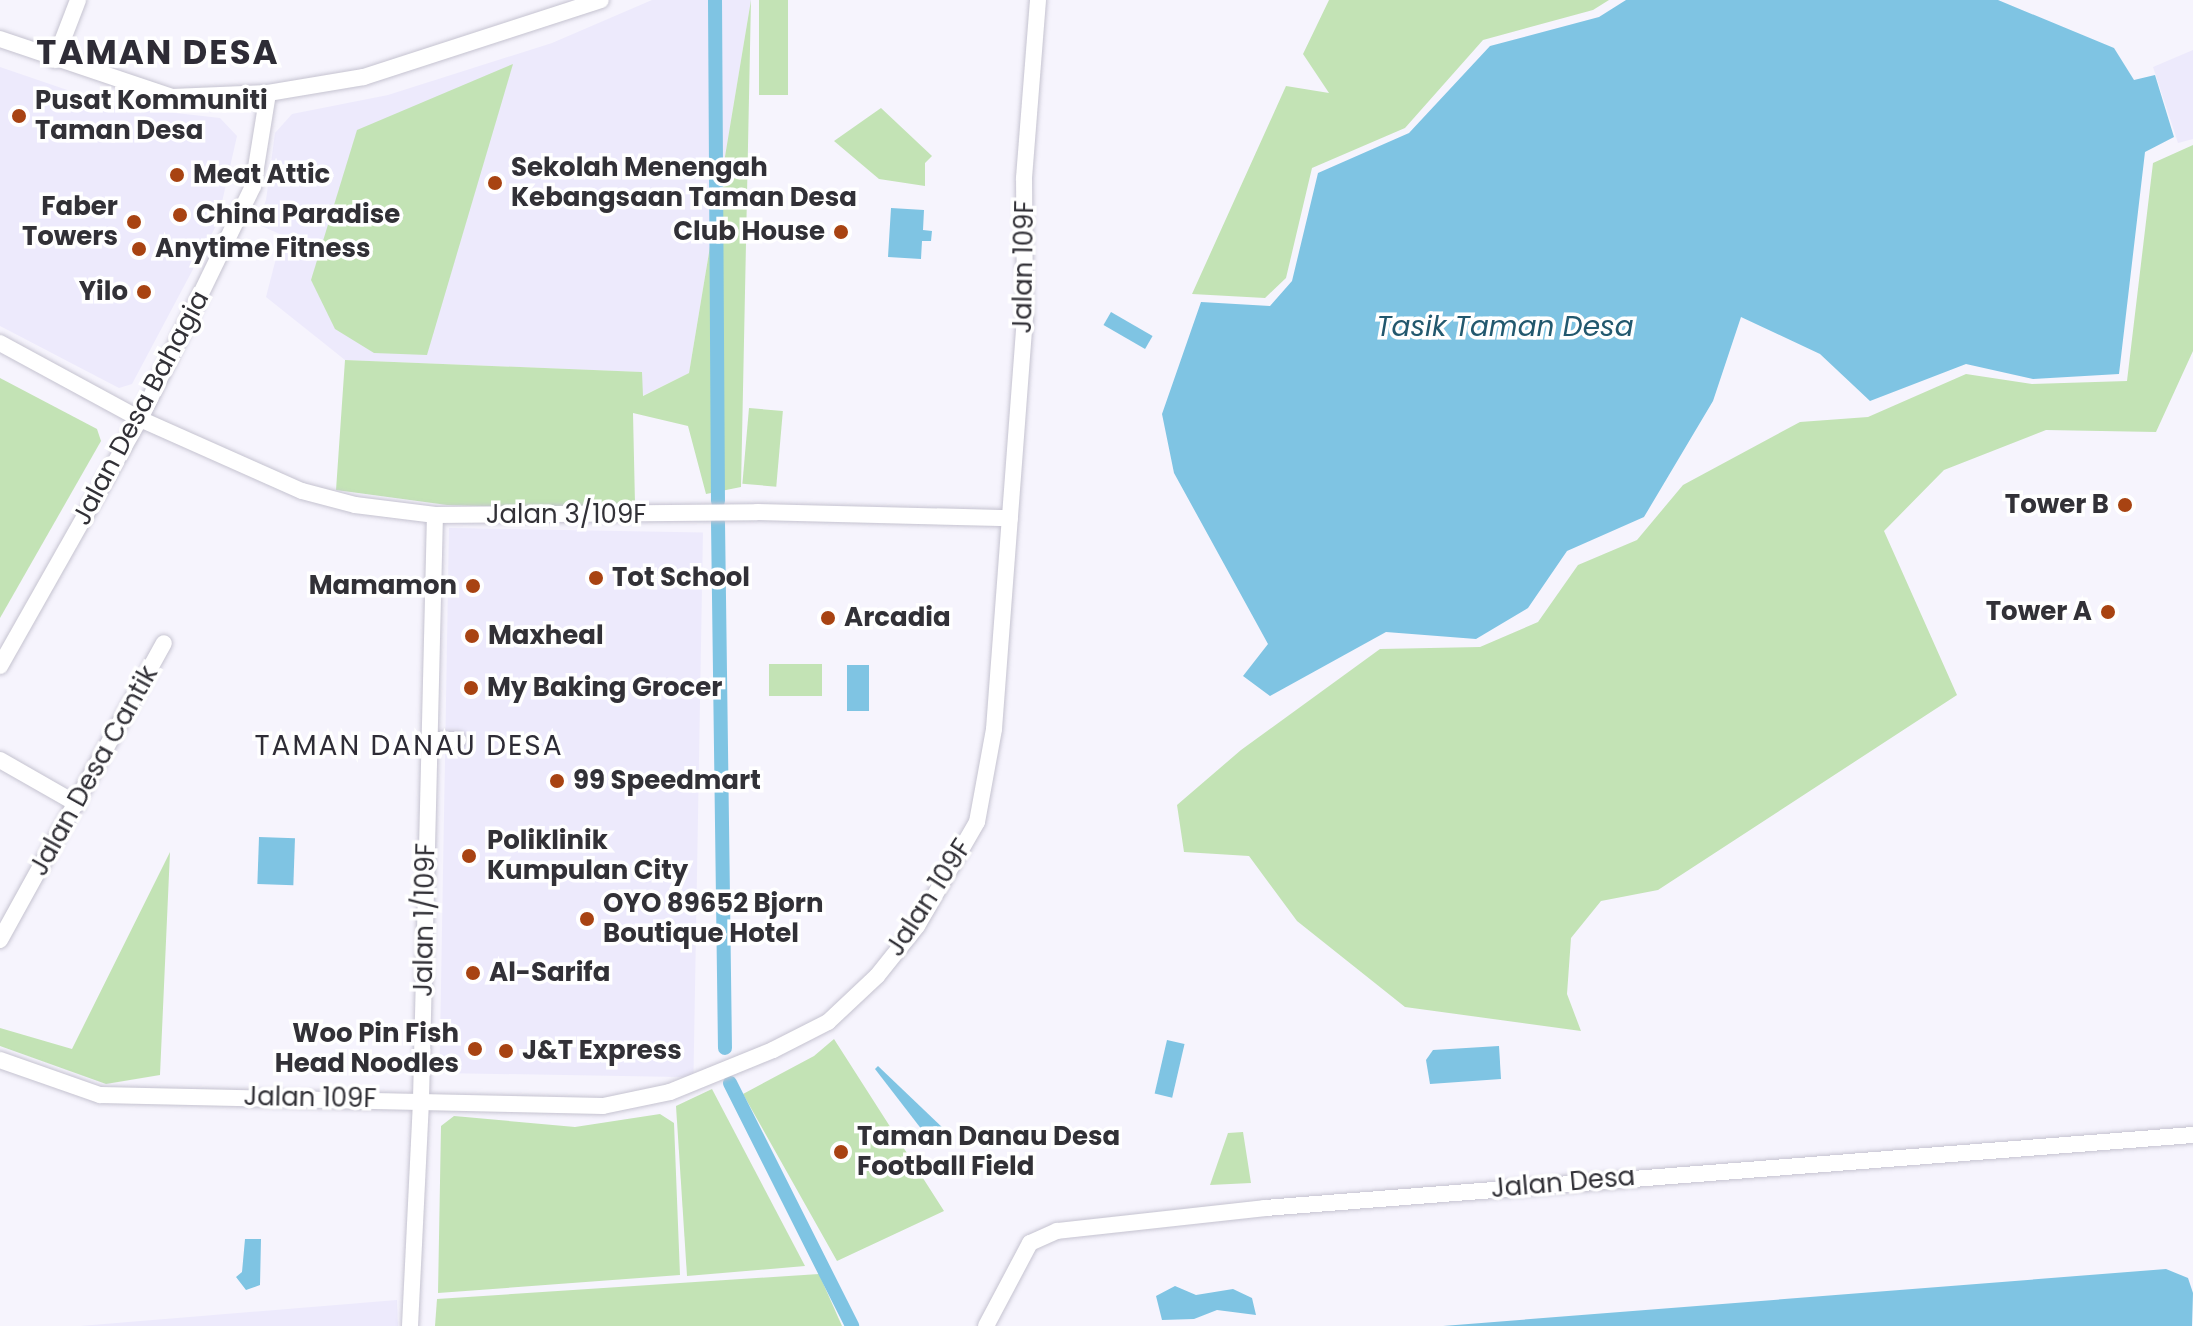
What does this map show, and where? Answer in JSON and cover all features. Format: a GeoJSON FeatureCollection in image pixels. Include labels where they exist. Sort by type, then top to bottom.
{"type":"FeatureCollection","features":[{"type":"Feature","properties":{"kind":"street"},"geometry":{"type":"LineString","coordinates":[[55,60],[78,0]]}},
{"type":"Feature","properties":{"kind":"street"},"geometry":{"type":"LineString","coordinates":[[0,39],[172,97],[268,93],[364,77],[601,0]]}},
{"type":"Feature","properties":{"kind":"street","name":"Jalan 109F"},"geometry":{"type":"LineString","coordinates":[[0,1060],[100,1095],[421,1099],[603,1106],[670,1092],[773,1050],[845,1008],[917,926],[977,822],[994,729],[1025,317],[1024,178],[1038,0]]}},
{"type":"Feature","properties":{"kind":"street","name":"Jalan Desa Bahagia"},"geometry":{"type":"LineString","coordinates":[[0,666],[6,642],[140,419],[253,186],[268,93]]}},
{"type":"Feature","properties":{"kind":"street","name":"Jalan 3/109F"},"geometry":{"type":"LineString","coordinates":[[0,343],[140,419],[302,491],[355,505],[435,515],[757,512],[1010,518]]}},
{"type":"Feature","properties":{"kind":"street","name":"Jalan 1/109F"},"geometry":{"type":"LineString","coordinates":[[410,1326],[421,1099],[435,515]]}},
{"type":"Feature","properties":{"kind":"street","name":"Jalan Desa Cantik"},"geometry":{"type":"LineString","coordinates":[[0,940],[164,643]]}},
{"type":"Feature","properties":{"kind":"street"},"geometry":{"type":"LineString","coordinates":[[429,740],[458,740]]}},
{"type":"Feature","properties":{"kind":"street"},"geometry":{"type":"LineString","coordinates":[[0,760],[77,804]]}},
{"type":"Feature","properties":{"kind":"street","name":"Jalan Desa"},"geometry":{"type":"LineString","coordinates":[[986,1326],[1030,1243],[1070,1228],[1281,1206],[2193,1135]]}},
{"type":"Feature","properties":{"kind":"shaded area","name":"Sekolah Menengah Kebangsaan Taman Desa"},"geometry":{"type":"Polygon","coordinates":[[[652,0],[751,0],[689,373],[642,396],[641,372],[345,360],[266,297],[282,235],[257,224],[266,200],[275,133],[292,114],[388,95],[552,43],[652,0]]]}},
{"type":"Feature","properties":{"kind":"shaded area"},"geometry":{"type":"Polygon","coordinates":[[[2193,50],[2193,139],[2178,143],[2153,67],[2193,50]]]}},
{"type":"Feature","properties":{"kind":"shaded area"},"geometry":{"type":"Polygon","coordinates":[[[0,67],[114,106],[220,118],[237,136],[217,224],[132,384],[119,388],[0,326],[0,67]]]}},
{"type":"Feature","properties":{"kind":"shaded area"},"geometry":{"type":"Polygon","coordinates":[[[449,528],[703,532],[693,1077],[439,1073],[449,528]]]}},
{"type":"Feature","properties":{"kind":"shaded area"},"geometry":{"type":"Polygon","coordinates":[[[397,1300],[398,1326],[80,1326],[397,1300]]]}},
{"type":"Feature","properties":{"kind":"green space"},"geometry":{"type":"Polygon","coordinates":[[[751,0],[741,487],[706,494],[688,426],[633,413],[635,504],[584,509],[447,505],[336,490],[345,360],[642,372],[643,396],[689,373],[751,0]]]}},
{"type":"Feature","properties":{"kind":"green space"},"geometry":{"type":"Polygon","coordinates":[[[759,0],[788,0],[788,95],[759,95],[759,0]]]}},
{"type":"Feature","properties":{"kind":"green space"},"geometry":{"type":"Polygon","coordinates":[[[1329,0],[1609,0],[1593,10],[1483,40],[1405,128],[1312,168],[1286,278],[1265,298],[1192,294],[1286,86],[1329,93],[1303,54],[1329,0]]]}},
{"type":"Feature","properties":{"kind":"green space"},"geometry":{"type":"Polygon","coordinates":[[[513,64],[427,355],[374,353],[335,329],[311,280],[357,130],[513,64]]]}},
{"type":"Feature","properties":{"kind":"green space"},"geometry":{"type":"Polygon","coordinates":[[[881,108],[932,156],[925,163],[925,186],[879,179],[834,141],[881,108]]]}},
{"type":"Feature","properties":{"kind":"green space"},"geometry":{"type":"Polygon","coordinates":[[[2193,145],[2193,351],[2156,432],[2046,430],[1944,470],[1884,531],[1957,695],[1658,890],[1601,901],[1571,938],[1567,994],[1581,1031],[1405,1007],[1297,921],[1249,856],[1184,852],[1177,805],[1241,750],[1380,649],[1480,647],[1538,622],[1578,565],[1637,540],[1683,485],[1800,422],[1868,417],[1966,374],[2032,384],[2127,381],[2153,163],[2193,145]]]}},
{"type":"Feature","properties":{"kind":"green space"},"geometry":{"type":"Polygon","coordinates":[[[0,378],[97,429],[101,441],[0,618],[0,378]]]}},
{"type":"Feature","properties":{"kind":"green space"},"geometry":{"type":"Polygon","coordinates":[[[749,408],[783,411],[776,487],[742,484],[749,408]]]}},
{"type":"Feature","properties":{"kind":"green space"},"geometry":{"type":"Polygon","coordinates":[[[769,664],[822,664],[822,696],[769,696],[769,664]]]}},
{"type":"Feature","properties":{"kind":"green space"},"geometry":{"type":"Polygon","coordinates":[[[170,852],[160,1075],[106,1084],[0,1046],[0,1028],[72,1049],[170,852]]]}},
{"type":"Feature","properties":{"kind":"green space","name":"Taman Danau Desa Football Field"},"geometry":{"type":"Polygon","coordinates":[[[834,1039],[944,1211],[837,1261],[743,1094],[814,1056],[834,1039]]]}},
{"type":"Feature","properties":{"kind":"green space"},"geometry":{"type":"Polygon","coordinates":[[[712,1089],[805,1266],[687,1276],[676,1106],[712,1089]]]}},
{"type":"Feature","properties":{"kind":"green space"},"geometry":{"type":"Polygon","coordinates":[[[660,1114],[674,1123],[680,1275],[438,1293],[441,1126],[454,1116],[575,1127],[660,1114]]]}},
{"type":"Feature","properties":{"kind":"green space"},"geometry":{"type":"Polygon","coordinates":[[[1243,1132],[1251,1183],[1210,1185],[1228,1133],[1243,1132]]]}},
{"type":"Feature","properties":{"kind":"green space"},"geometry":{"type":"Polygon","coordinates":[[[819,1274],[842,1326],[435,1326],[437,1299],[819,1274]]]}},
{"type":"Feature","properties":{"kind":"water","name":"Tasik Taman Desa"},"geometry":{"type":"Polygon","coordinates":[[[1626,0],[1998,0],[2114,48],[2134,80],[2155,75],[2174,137],[2145,152],[2119,374],[2033,379],[1966,364],[1870,401],[1820,354],[1741,317],[1713,401],[1644,517],[1567,551],[1528,608],[1476,639],[1386,632],[1270,696],[1243,676],[1268,644],[1174,473],[1162,414],[1201,302],[1270,306],[1292,281],[1318,173],[1409,133],[1490,46],[1599,17],[1626,0]]]}},
{"type":"Feature","properties":{"kind":"water"},"geometry":{"type":"Polygon","coordinates":[[[891,208],[924,210],[923,230],[932,231],[931,241],[922,241],[921,259],[888,257],[891,208]]]}},
{"type":"Feature","properties":{"kind":"water"},"geometry":{"type":"Polygon","coordinates":[[[1111,312],[1153,336],[1145,349],[1104,325],[1111,312]]]}},
{"type":"Feature","properties":{"kind":"water"},"geometry":{"type":"Polygon","coordinates":[[[847,665],[869,665],[869,711],[847,711],[847,665]]]}},
{"type":"Feature","properties":{"kind":"water"},"geometry":{"type":"Polygon","coordinates":[[[259,837],[295,838],[293,885],[257,884],[259,837]]]}},
{"type":"Feature","properties":{"kind":"water"},"geometry":{"type":"Polygon","coordinates":[[[1167,1040],[1185,1044],[1172,1098],[1155,1094],[1167,1040]]]}},
{"type":"Feature","properties":{"kind":"water"},"geometry":{"type":"Polygon","coordinates":[[[1499,1046],[1501,1079],[1430,1084],[1426,1060],[1433,1050],[1499,1046]]]}},
{"type":"Feature","properties":{"kind":"water"},"geometry":{"type":"Polygon","coordinates":[[[878,1066],[945,1130],[936,1148],[875,1069],[878,1066]]]}},
{"type":"Feature","properties":{"kind":"water"},"geometry":{"type":"Polygon","coordinates":[[[245,1239],[261,1239],[260,1285],[246,1290],[236,1277],[242,1272],[245,1239]]]}},
{"type":"Feature","properties":{"kind":"water"},"geometry":{"type":"Polygon","coordinates":[[[2166,1269],[2188,1278],[2193,1293],[2192,1326],[1443,1326],[2166,1269]]]}},
{"type":"Feature","properties":{"kind":"water"},"geometry":{"type":"Polygon","coordinates":[[[1175,1286],[1196,1295],[1233,1289],[1252,1298],[1256,1315],[1217,1310],[1194,1319],[1162,1320],[1156,1296],[1175,1286]]]}},
{"type":"Feature","properties":{"kind":"waterway"},"geometry":{"type":"LineString","coordinates":[[715,0],[718,501]]}},
{"type":"Feature","properties":{"kind":"waterway"},"geometry":{"type":"LineString","coordinates":[[718,522],[725,1048]]}},
{"type":"Feature","properties":{"kind":"waterway"},"geometry":{"type":"LineString","coordinates":[[730,1083],[852,1326]]}},
{"type":"Feature","properties":{"kind":"place","name":"Pusat Kommuniti Taman Desa"},"geometry":{"type":"Point","coordinates":[19,116]}},
{"type":"Feature","properties":{"kind":"place","name":"Meat Attic"},"geometry":{"type":"Point","coordinates":[177,175]}},
{"type":"Feature","properties":{"kind":"place","name":"Sekolah Menengah Kebangsaan Taman Desa"},"geometry":{"type":"Point","coordinates":[495,183]}},
{"type":"Feature","properties":{"kind":"place","name":"China Paradise"},"geometry":{"type":"Point","coordinates":[180,215]}},
{"type":"Feature","properties":{"kind":"place","name":"Faber Towers"},"geometry":{"type":"Point","coordinates":[134,222]}},
{"type":"Feature","properties":{"kind":"place","name":"Club House"},"geometry":{"type":"Point","coordinates":[841,232]}},
{"type":"Feature","properties":{"kind":"place","name":"Anytime Fitness"},"geometry":{"type":"Point","coordinates":[139,249]}},
{"type":"Feature","properties":{"kind":"place","name":"Yilo"},"geometry":{"type":"Point","coordinates":[144,292]}},
{"type":"Feature","properties":{"kind":"place","name":"Tower B"},"geometry":{"type":"Point","coordinates":[2125,505]}},
{"type":"Feature","properties":{"kind":"place","name":"Tot School"},"geometry":{"type":"Point","coordinates":[596,578]}},
{"type":"Feature","properties":{"kind":"place","name":"Mamamon"},"geometry":{"type":"Point","coordinates":[473,586]}},
{"type":"Feature","properties":{"kind":"place","name":"Tower A"},"geometry":{"type":"Point","coordinates":[2108,612]}},
{"type":"Feature","properties":{"kind":"place","name":"Arcadia"},"geometry":{"type":"Point","coordinates":[828,618]}},
{"type":"Feature","properties":{"kind":"place","name":"Maxheal"},"geometry":{"type":"Point","coordinates":[472,636]}},
{"type":"Feature","properties":{"kind":"place","name":"My Baking Grocer"},"geometry":{"type":"Point","coordinates":[471,688]}},
{"type":"Feature","properties":{"kind":"place","name":"99 Speedmart"},"geometry":{"type":"Point","coordinates":[557,781]}},
{"type":"Feature","properties":{"kind":"place","name":"Poliklinik Kumpulan City"},"geometry":{"type":"Point","coordinates":[469,856]}},
{"type":"Feature","properties":{"kind":"place","name":"OYO 89652 Bjorn Boutique Hotel"},"geometry":{"type":"Point","coordinates":[587,919]}},
{"type":"Feature","properties":{"kind":"place","name":"Al-Sarifa"},"geometry":{"type":"Point","coordinates":[473,973]}},
{"type":"Feature","properties":{"kind":"place","name":"Woo Pin Fish Head Noodles"},"geometry":{"type":"Point","coordinates":[475,1049]}},
{"type":"Feature","properties":{"kind":"place","name":"J&T Express"},"geometry":{"type":"Point","coordinates":[506,1051]}},
{"type":"Feature","properties":{"kind":"place","name":"Taman Danau Desa Football Field"},"geometry":{"type":"Point","coordinates":[841,1152]}},
{"type":"Feature","properties":{"kind":"district","name":"TAMAN DESA"},"geometry":{"type":"Point","coordinates":[158,53]}},
{"type":"Feature","properties":{"kind":"district","name":"TAMAN DANAU DESA"},"geometry":{"type":"Point","coordinates":[409,746]}}]}
